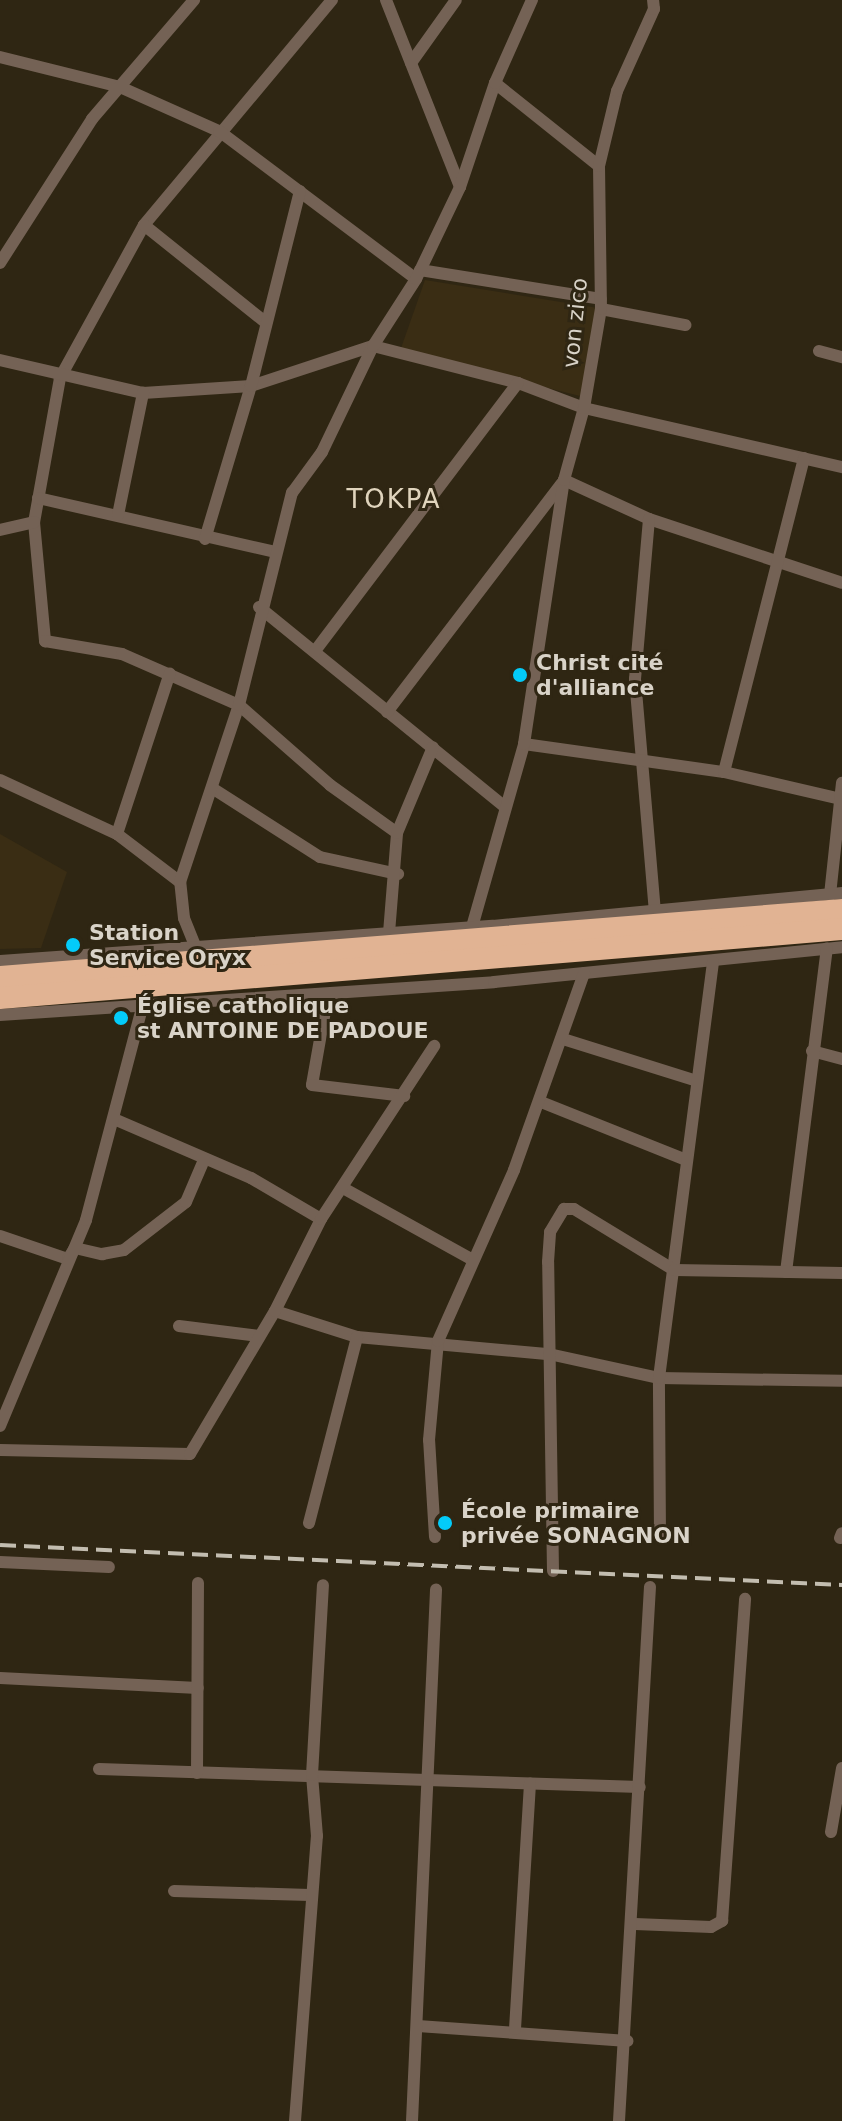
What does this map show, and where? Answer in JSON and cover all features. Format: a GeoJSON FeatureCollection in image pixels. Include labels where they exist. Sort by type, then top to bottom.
{"type":"FeatureCollection","features":[{"type":"Feature","properties":{"kind":"highway"},"geometry":{"type":"LineString","coordinates":[[0,977],[838,899]]}},
{"type":"Feature","properties":{"kind":"highway"},"geometry":{"type":"LineString","coordinates":[[0,998],[842,929]]}},
{"type":"Feature","properties":{"kind":"street"},"geometry":{"type":"LineString","coordinates":[[0,263],[4,251],[92,119],[194,0]]}},
{"type":"Feature","properties":{"kind":"street"},"geometry":{"type":"LineString","coordinates":[[332,0],[219,131],[144,225],[60,378],[34,522],[45,641],[122,654],[239,705],[330,785],[397,833]]}},
{"type":"Feature","properties":{"kind":"street"},"geometry":{"type":"LineString","coordinates":[[386,0],[460,187]]}},
{"type":"Feature","properties":{"kind":"street"},"geometry":{"type":"LineString","coordinates":[[411,63],[456,0]]}},
{"type":"Feature","properties":{"kind":"street"},"geometry":{"type":"LineString","coordinates":[[196,948],[184,918],[180,882],[239,705],[259,607],[292,493],[322,452],[373,346],[418,274],[460,187],[495,83],[532,0]]}},
{"type":"Feature","properties":{"kind":"street","name":"von zico"},"geometry":{"type":"LineString","coordinates":[[564,480],[584,408],[601,304],[599,166],[617,91],[654,9],[653,0]]}},
{"type":"Feature","properties":{"kind":"street"},"geometry":{"type":"LineString","coordinates":[[0,57],[120,87],[219,131],[418,274],[601,304],[685,325]]}},
{"type":"Feature","properties":{"kind":"street"},"geometry":{"type":"LineString","coordinates":[[495,83],[599,166]]}},
{"type":"Feature","properties":{"kind":"street"},"geometry":{"type":"LineString","coordinates":[[205,539],[251,386],[264,321],[300,191]]}},
{"type":"Feature","properties":{"kind":"street"},"geometry":{"type":"LineString","coordinates":[[144,225],[264,321]]}},
{"type":"Feature","properties":{"kind":"street"},"geometry":{"type":"LineString","coordinates":[[0,360],[60,378],[143,393],[251,386],[373,346],[518,383],[584,408],[842,467]]}},
{"type":"Feature","properties":{"kind":"street"},"geometry":{"type":"LineString","coordinates":[[819,351],[842,357]]}},
{"type":"Feature","properties":{"kind":"street"},"geometry":{"type":"LineString","coordinates":[[315,651],[518,383]]}},
{"type":"Feature","properties":{"kind":"street"},"geometry":{"type":"LineString","coordinates":[[118,515],[143,393]]}},
{"type":"Feature","properties":{"kind":"street"},"geometry":{"type":"LineString","coordinates":[[724,772],[780,564],[804,458]]}},
{"type":"Feature","properties":{"kind":"street"},"geometry":{"type":"LineString","coordinates":[[387,712],[564,480]]}},
{"type":"Feature","properties":{"kind":"street"},"geometry":{"type":"LineString","coordinates":[[564,480],[649,519],[842,583]]}},
{"type":"Feature","properties":{"kind":"street"},"geometry":{"type":"LineString","coordinates":[[472,927],[503,805],[524,744],[564,480]]}},
{"type":"Feature","properties":{"kind":"street"},"geometry":{"type":"LineString","coordinates":[[38,498],[118,515],[205,539],[275,552]]}},
{"type":"Feature","properties":{"kind":"street"},"geometry":{"type":"LineString","coordinates":[[649,519],[635,637],[641,761],[655,910]]}},
{"type":"Feature","properties":{"kind":"street"},"geometry":{"type":"LineString","coordinates":[[0,530],[34,522]]}},
{"type":"Feature","properties":{"kind":"street"},"geometry":{"type":"LineString","coordinates":[[259,607],[503,805]]}},
{"type":"Feature","properties":{"kind":"street"},"geometry":{"type":"LineString","coordinates":[[117,834],[170,673]]}},
{"type":"Feature","properties":{"kind":"street"},"geometry":{"type":"LineString","coordinates":[[524,744],[724,772],[837,798]]}},
{"type":"Feature","properties":{"kind":"street"},"geometry":{"type":"LineString","coordinates":[[389,933],[398,874],[397,833],[433,747]]}},
{"type":"Feature","properties":{"kind":"street"},"geometry":{"type":"LineString","coordinates":[[0,780],[117,834],[180,882]]}},
{"type":"Feature","properties":{"kind":"street"},"geometry":{"type":"LineString","coordinates":[[0,961],[472,927],[655,910],[838,899],[837,798],[842,783]]}},
{"type":"Feature","properties":{"kind":"street"},"geometry":{"type":"LineString","coordinates":[[212,788],[320,857],[398,874]]}},
{"type":"Feature","properties":{"kind":"street"},"geometry":{"type":"LineString","coordinates":[[0,1015],[142,1008],[178,1001],[328,994],[713,962],[842,947]]}},
{"type":"Feature","properties":{"kind":"street"},"geometry":{"type":"LineString","coordinates":[[786,1272],[827,949]]}},
{"type":"Feature","properties":{"kind":"street"},"geometry":{"type":"LineString","coordinates":[[660,1536],[659,1378],[713,962]]}},
{"type":"Feature","properties":{"kind":"street"},"geometry":{"type":"LineString","coordinates":[[435,1537],[429,1440],[438,1341],[541,1102],[584,973]]}},
{"type":"Feature","properties":{"kind":"street"},"geometry":{"type":"LineString","coordinates":[[328,994],[312,1085],[404,1096]]}},
{"type":"Feature","properties":{"kind":"street"},"geometry":{"type":"LineString","coordinates":[[0,1426],[86,1220],[142,1008]]}},
{"type":"Feature","properties":{"kind":"street"},"geometry":{"type":"LineString","coordinates":[[563,1039],[697,1081]]}},
{"type":"Feature","properties":{"kind":"street"},"geometry":{"type":"LineString","coordinates":[[0,1450],[190,1454],[275,1311],[321,1219],[434,1046]]}},
{"type":"Feature","properties":{"kind":"street"},"geometry":{"type":"LineString","coordinates":[[812,1051],[842,1059]]}},
{"type":"Feature","properties":{"kind":"street"},"geometry":{"type":"LineString","coordinates":[[541,1102],[686,1160]]}},
{"type":"Feature","properties":{"kind":"street"},"geometry":{"type":"LineString","coordinates":[[114,1119],[251,1178],[321,1219]]}},
{"type":"Feature","properties":{"kind":"street"},"geometry":{"type":"LineString","coordinates":[[68,1259],[75,1248],[102,1254],[131,1246],[186,1202],[204,1160]]}},
{"type":"Feature","properties":{"kind":"street"},"geometry":{"type":"LineString","coordinates":[[343,1188],[471,1259]]}},
{"type":"Feature","properties":{"kind":"street"},"geometry":{"type":"LineString","coordinates":[[553,1571],[550,1232],[564,1209],[574,1209],[674,1270],[842,1273]]}},
{"type":"Feature","properties":{"kind":"street"},"geometry":{"type":"LineString","coordinates":[[0,1236],[68,1259]]}},
{"type":"Feature","properties":{"kind":"street"},"geometry":{"type":"LineString","coordinates":[[275,1311],[357,1337],[438,1341],[549,1354],[659,1378],[842,1381]]}},
{"type":"Feature","properties":{"kind":"street"},"geometry":{"type":"LineString","coordinates":[[179,1326],[259,1336]]}},
{"type":"Feature","properties":{"kind":"street"},"geometry":{"type":"LineString","coordinates":[[309,1523],[357,1337]]}},
{"type":"Feature","properties":{"kind":"street"},"geometry":{"type":"LineString","coordinates":[[0,1562],[109,1567]]}},
{"type":"Feature","properties":{"kind":"street"},"geometry":{"type":"LineString","coordinates":[[197,1773],[198,1583]]}},
{"type":"Feature","properties":{"kind":"street"},"geometry":{"type":"LineString","coordinates":[[295,2121],[310,1895],[317,1836],[312,1775],[323,1585]]}},
{"type":"Feature","properties":{"kind":"street"},"geometry":{"type":"LineString","coordinates":[[619,2121],[635,1924],[650,1587]]}},
{"type":"Feature","properties":{"kind":"street"},"geometry":{"type":"LineString","coordinates":[[412,2121],[436,1590]]}},
{"type":"Feature","properties":{"kind":"street"},"geometry":{"type":"LineString","coordinates":[[635,1924],[711,1927],[722,1921],[745,1599]]}},
{"type":"Feature","properties":{"kind":"street"},"geometry":{"type":"LineString","coordinates":[[0,1678],[198,1688]]}},
{"type":"Feature","properties":{"kind":"street"},"geometry":{"type":"LineString","coordinates":[[831,1832],[842,1768]]}},
{"type":"Feature","properties":{"kind":"street"},"geometry":{"type":"LineString","coordinates":[[99,1769],[312,1775],[425,1783],[640,1787]]}},
{"type":"Feature","properties":{"kind":"street"},"geometry":{"type":"LineString","coordinates":[[515,2029],[530,1783]]}},
{"type":"Feature","properties":{"kind":"street"},"geometry":{"type":"LineString","coordinates":[[174,1891],[310,1895]]}},
{"type":"Feature","properties":{"kind":"street"},"geometry":{"type":"LineString","coordinates":[[418,2026],[515,2029],[627,2041]]}},
{"type":"Feature","properties":{"kind":"shaded area"},"geometry":{"type":"Polygon","coordinates":[[[425,280],[598,308],[584,397],[400,351],[425,280]]]}},
{"type":"Feature","properties":{"kind":"shaded area"},"geometry":{"type":"Polygon","coordinates":[[[0,834],[67,872],[41,948],[0,949],[0,834]]]}},
{"type":"Feature","properties":{"kind":"railway"},"geometry":{"type":"LineString","coordinates":[[0,1545],[842,1585]]}},
{"type":"Feature","properties":{"kind":"place","name":"Christ cité d'alliance"},"geometry":{"type":"Point","coordinates":[520,675]}},
{"type":"Feature","properties":{"kind":"place","name":"Station Service Oryx"},"geometry":{"type":"Point","coordinates":[73,945]}},
{"type":"Feature","properties":{"kind":"place","name":"Église catholique st ANTOINE DE PADOUE"},"geometry":{"type":"Point","coordinates":[121,1018]}},
{"type":"Feature","properties":{"kind":"place","name":"École primaire privée SONAGNON"},"geometry":{"type":"Point","coordinates":[445,1523]}},
{"type":"Feature","properties":{"kind":"district","name":"TOKPA"},"geometry":{"type":"Point","coordinates":[394,500]}}]}
